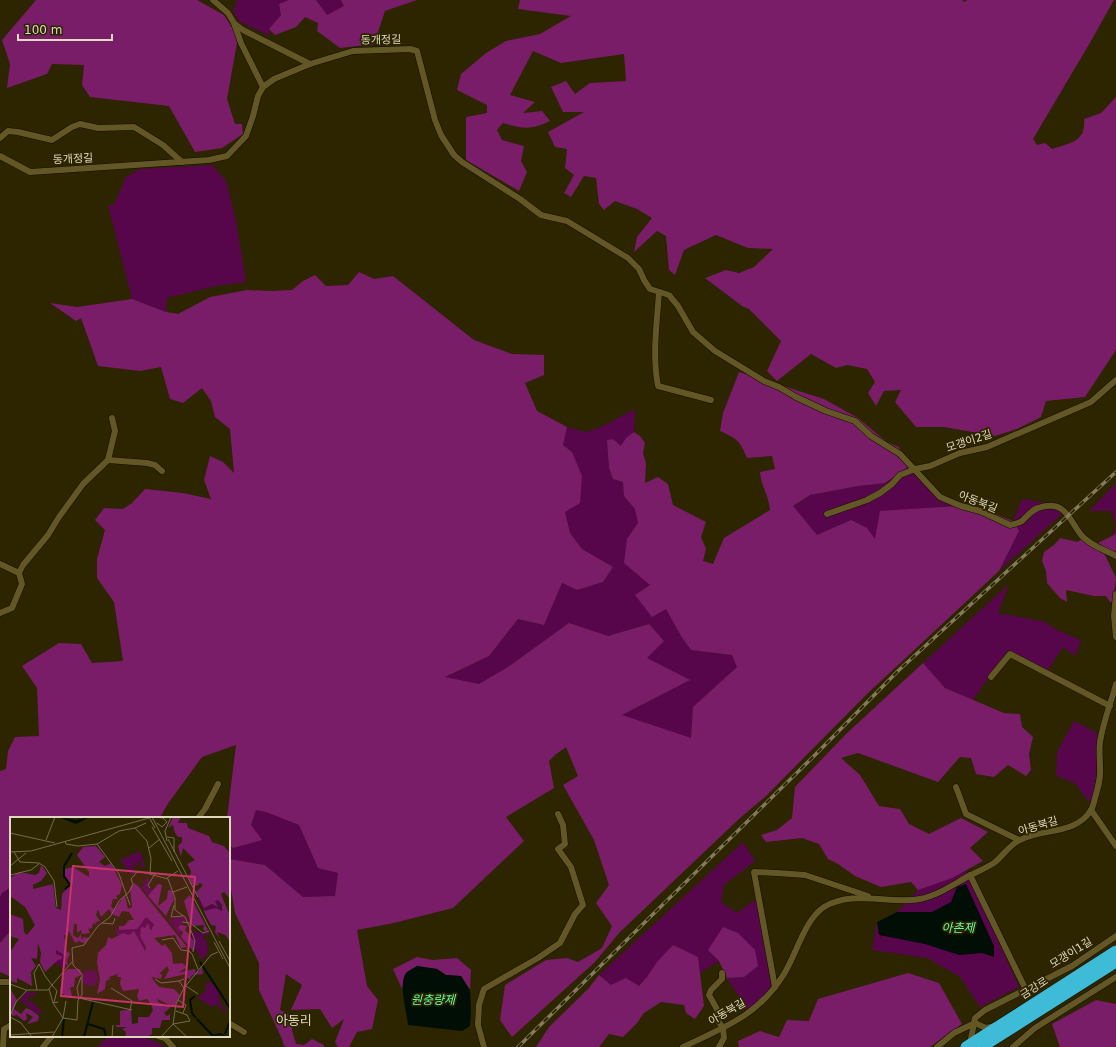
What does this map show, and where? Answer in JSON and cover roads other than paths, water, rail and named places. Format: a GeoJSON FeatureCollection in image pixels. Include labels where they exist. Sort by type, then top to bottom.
{"type":"FeatureCollection","features":[{"type":"Feature","properties":{"kind":"highway","name":"금강로"},"geometry":{"type":"LineString","coordinates":[[968,1046],[1116,951]]}},
{"type":"Feature","properties":{"kind":"highway","name":"금강로"},"geometry":{"type":"LineString","coordinates":[[982,1047],[1116,962]]}},
{"type":"Feature","properties":{"kind":"street"},"geometry":{"type":"LineString","coordinates":[[213,0],[228,13],[234,23],[241,43],[263,87]]}},
{"type":"Feature","properties":{"kind":"street"},"geometry":{"type":"LineString","coordinates":[[234,23],[244,30],[310,64]]}},
{"type":"Feature","properties":{"kind":"street","name":"동개정길"},"geometry":{"type":"LineString","coordinates":[[0,156],[30,172],[209,160],[227,156],[246,136],[258,96],[263,87],[274,79],[310,64],[352,51],[410,49],[417,51],[435,120],[441,135],[454,155],[462,162],[520,199],[541,215],[567,221],[628,258],[639,269],[650,289],[668,295],[678,306],[693,332],[704,343],[718,353],[764,381],[780,387],[796,397],[826,411],[855,421],[871,436],[900,454],[915,469]]}},
{"type":"Feature","properties":{"kind":"street"},"geometry":{"type":"LineString","coordinates":[[0,138],[8,131],[52,140],[72,127],[80,124],[98,128],[134,127],[164,145],[182,162]]}},
{"type":"Feature","properties":{"kind":"street"},"geometry":{"type":"LineString","coordinates":[[659,292],[655,371],[658,386],[711,400]]}},
{"type":"Feature","properties":{"kind":"street","name":"모갱이2길"},"geometry":{"type":"LineString","coordinates":[[827,514],[867,500],[892,484],[900,475],[915,469],[930,466],[960,453],[987,447],[1091,402],[1116,380]]}},
{"type":"Feature","properties":{"kind":"street"},"geometry":{"type":"LineString","coordinates":[[0,613],[12,608],[22,584],[19,573],[23,566],[50,532],[83,484],[108,460],[115,431],[112,418]]}},
{"type":"Feature","properties":{"kind":"street"},"geometry":{"type":"LineString","coordinates":[[108,460],[147,462],[155,465],[162,472]]}},
{"type":"Feature","properties":{"kind":"street","name":"아동북길"},"geometry":{"type":"LineString","coordinates":[[915,469],[940,497],[961,506],[980,510],[999,521],[1010,525],[1021,521],[1038,508],[1056,505],[1072,519],[1083,536],[1099,548],[1116,556]]}},
{"type":"Feature","properties":{"kind":"street"},"geometry":{"type":"LineString","coordinates":[[0,564],[19,573]]}},
{"type":"Feature","properties":{"kind":"street"},"geometry":{"type":"LineString","coordinates":[[1116,594],[1114,616],[1116,637]]}},
{"type":"Feature","properties":{"kind":"street"},"geometry":{"type":"LineString","coordinates":[[991,677],[1010,654],[1110,706]]}},
{"type":"Feature","properties":{"kind":"street"},"geometry":{"type":"LineString","coordinates":[[1116,684],[1102,732],[1100,745],[1100,776],[1091,810],[1116,846]]}},
{"type":"Feature","properties":{"kind":"street"},"geometry":{"type":"LineString","coordinates":[[199,817],[205,809],[218,784]]}},
{"type":"Feature","properties":{"kind":"street"},"geometry":{"type":"LineString","coordinates":[[956,787],[966,814],[1020,840]]}},
{"type":"Feature","properties":{"kind":"street","name":"아동북길"},"geometry":{"type":"LineString","coordinates":[[684,1047],[723,1028],[750,1012],[768,996],[784,973],[810,922],[822,908],[836,900],[871,898],[902,901],[922,899],[942,891],[995,862],[1020,840],[1069,827],[1082,820],[1091,810]]}},
{"type":"Feature","properties":{"kind":"street"},"geometry":{"type":"LineString","coordinates":[[484,1047],[478,1025],[479,1005],[484,989],[538,958],[560,943],[575,914],[583,905],[571,867],[558,849],[565,844],[563,825],[558,814]]}},
{"type":"Feature","properties":{"kind":"street","name":"아동북길"},"geometry":{"type":"LineString","coordinates":[[775,986],[754,872],[805,875],[871,898]]}},
{"type":"Feature","properties":{"kind":"street"},"geometry":{"type":"LineString","coordinates":[[970,875],[1026,990]]}},
{"type":"Feature","properties":{"kind":"street","name":"모갱이1길"},"geometry":{"type":"LineString","coordinates":[[937,1047],[954,1033],[975,1023],[975,1018],[985,1010],[1072,966],[1116,936]]}},
{"type":"Feature","properties":{"kind":"street"},"geometry":{"type":"LineString","coordinates":[[719,1047],[724,1038],[723,1028],[718,1021],[718,1011],[709,995],[711,990],[722,979],[722,973]]}},
{"type":"Feature","properties":{"kind":"street"},"geometry":{"type":"LineString","coordinates":[[1013,1047],[1035,1028],[1116,977]]}},
{"type":"Feature","properties":{"kind":"street"},"geometry":{"type":"LineString","coordinates":[[968,1046],[975,1023],[986,1028],[1001,1025]]}},
{"type":"Feature","properties":{"kind":"street"},"geometry":{"type":"LineString","coordinates":[[230,1024],[244,1032]]}},
{"type":"Feature","properties":{"kind":"street"},"geometry":{"type":"LineString","coordinates":[[3,1047],[4,1029],[10,1026]]}},
{"type":"Feature","properties":{"kind":"street"},"geometry":{"type":"LineString","coordinates":[[43,1047],[51,1037]]}},
{"type":"Feature","properties":{"kind":"street"},"geometry":{"type":"LineString","coordinates":[[166,1037],[173,1047]]}},
{"type":"Feature","properties":{"kind":"water","name":"아촌제"},"geometry":{"type":"Polygon","coordinates":[[[966,884],[994,946],[994,957],[982,953],[959,955],[925,944],[879,935],[877,922],[897,912],[932,912],[951,902],[957,887],[966,884]]]}},
{"type":"Feature","properties":{"kind":"water","name":"원충량제"},"geometry":{"type":"Polygon","coordinates":[[[417,966],[437,969],[446,975],[461,976],[470,990],[470,1026],[462,1031],[408,1025],[403,984],[406,973],[417,966]]]}},
{"type":"Feature","properties":{"kind":"railway"},"geometry":{"type":"LineString","coordinates":[[518,1047],[816,754],[899,670],[1116,472]]}},
{"type":"Feature","properties":{"kind":"district","name":"아동리"},"geometry":{"type":"Point","coordinates":[294,1020]}}]}
